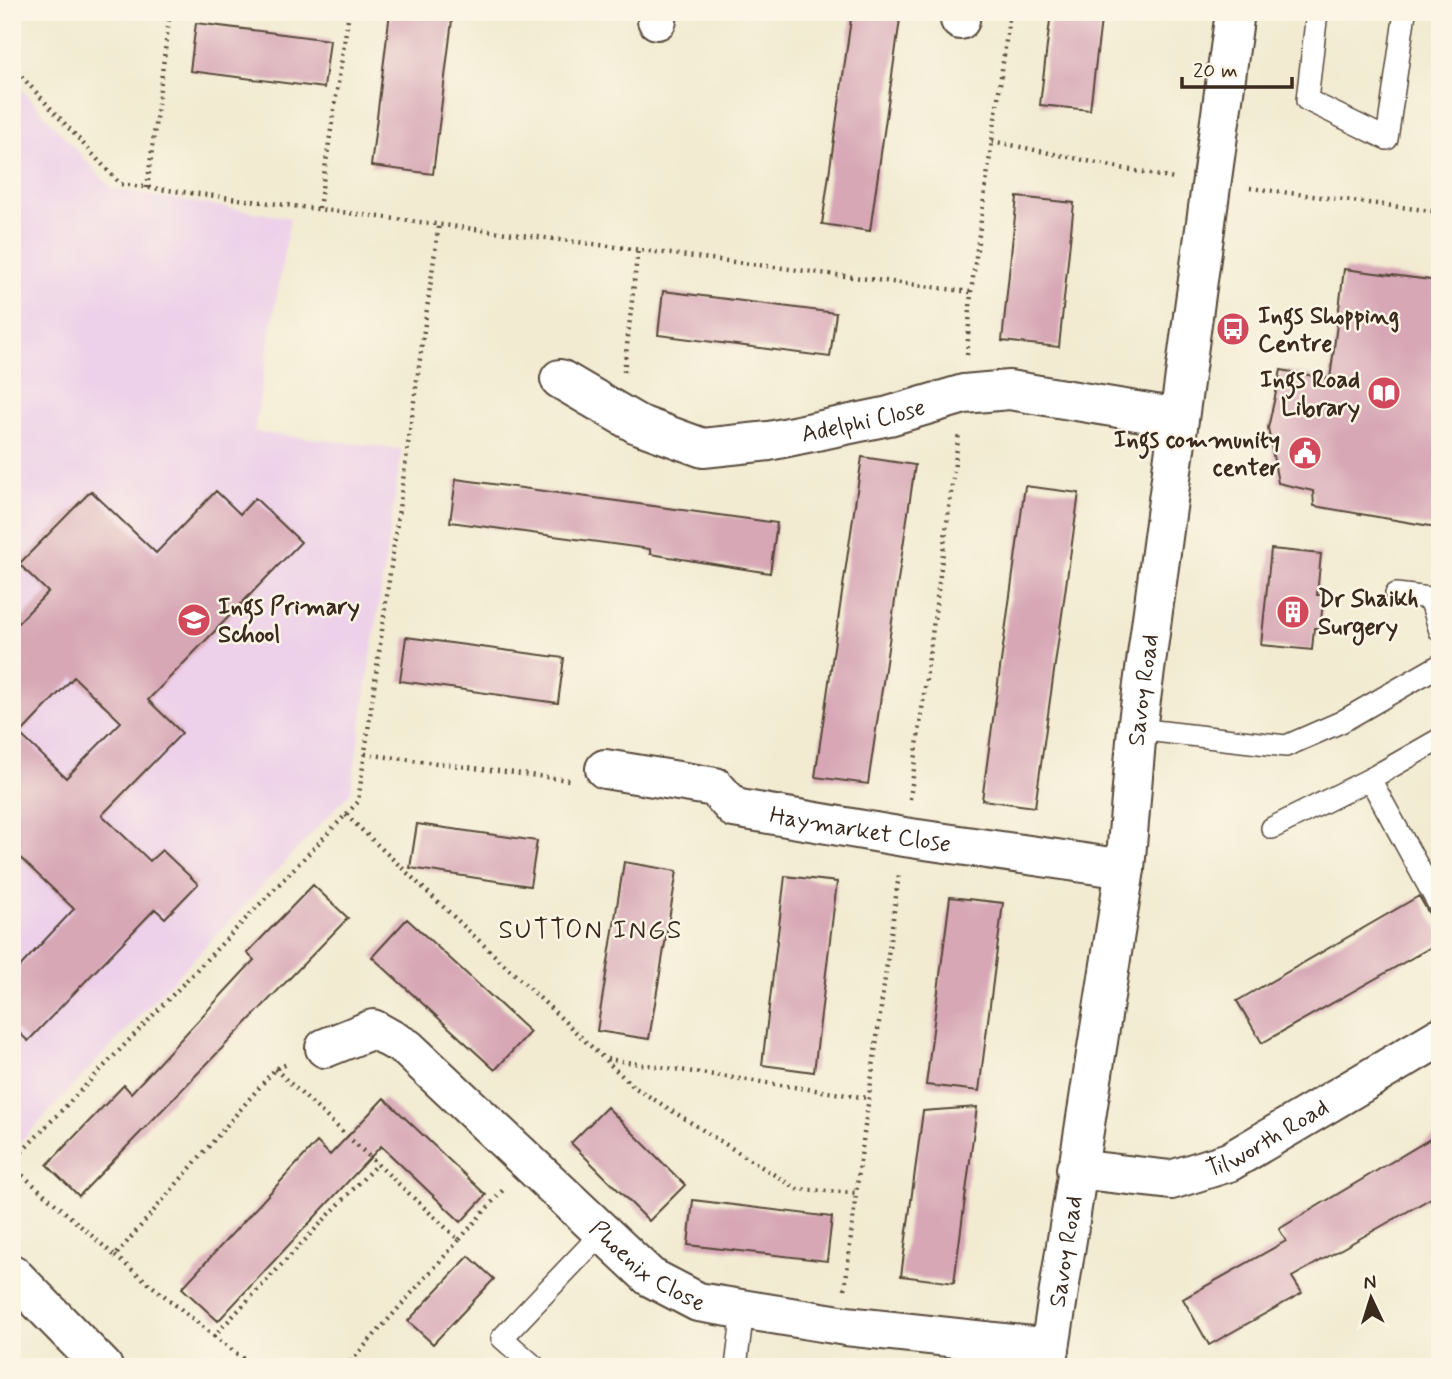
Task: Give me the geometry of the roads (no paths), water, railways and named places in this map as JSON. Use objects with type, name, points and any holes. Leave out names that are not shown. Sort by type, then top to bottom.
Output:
[{"type":"street","name":"Savoy Road","points":[[1049,1357],[1076,1169],[1125,869],[1137,729],[1235,12]]},
{"type":"street","name":"Adelphi Close","points":[[560,379],[637,424],[703,448],[769,442],[888,416],[964,394],[1009,390],[1179,418]]},
{"type":"street","name":"Haymarket Close","points":[[604,769],[715,787],[734,808],[904,837],[1125,869]]},
{"type":"street","name":"Phoenix Close","points":[[325,1048],[373,1029],[407,1048],[601,1234],[650,1277],[698,1302],[1049,1357]]},
{"type":"street","name":"Tilworth Road","points":[[1076,1169],[1171,1180],[1229,1162],[1440,1037]]},
{"type":"street","points":[[12,1274],[103,1367]]},
{"type":"lane","points":[[1317,12],[1307,100],[1387,139],[1405,12]]},
{"type":"lane","points":[[1395,594],[1430,598],[1440,631]]},
{"type":"lane","points":[[1137,729],[1286,746],[1341,722],[1440,665]]},
{"type":"lane","points":[[1272,828],[1370,779],[1440,739]]},
{"type":"lane","points":[[1370,779],[1440,908]]},
{"type":"lane","points":[[535,1367],[502,1338],[601,1234]]},
{"type":"lane","points":[[736,1367],[743,1310]]},
{"type":"place","name":"Ings Shopping Centre","points":[[1233,329]]},
{"type":"place","name":"Ings Road Library","points":[[1384,393]]},
{"type":"place","name":"Ings community center","points":[[1305,453]]},
{"type":"place","name":"Dr Shaikh Surgery","points":[[1293,612]]},
{"type":"place","name":"Ings Primary School","points":[[194,620]]},
{"type":"district","name":"SUTTON INGS","points":[[591,929]]}]
